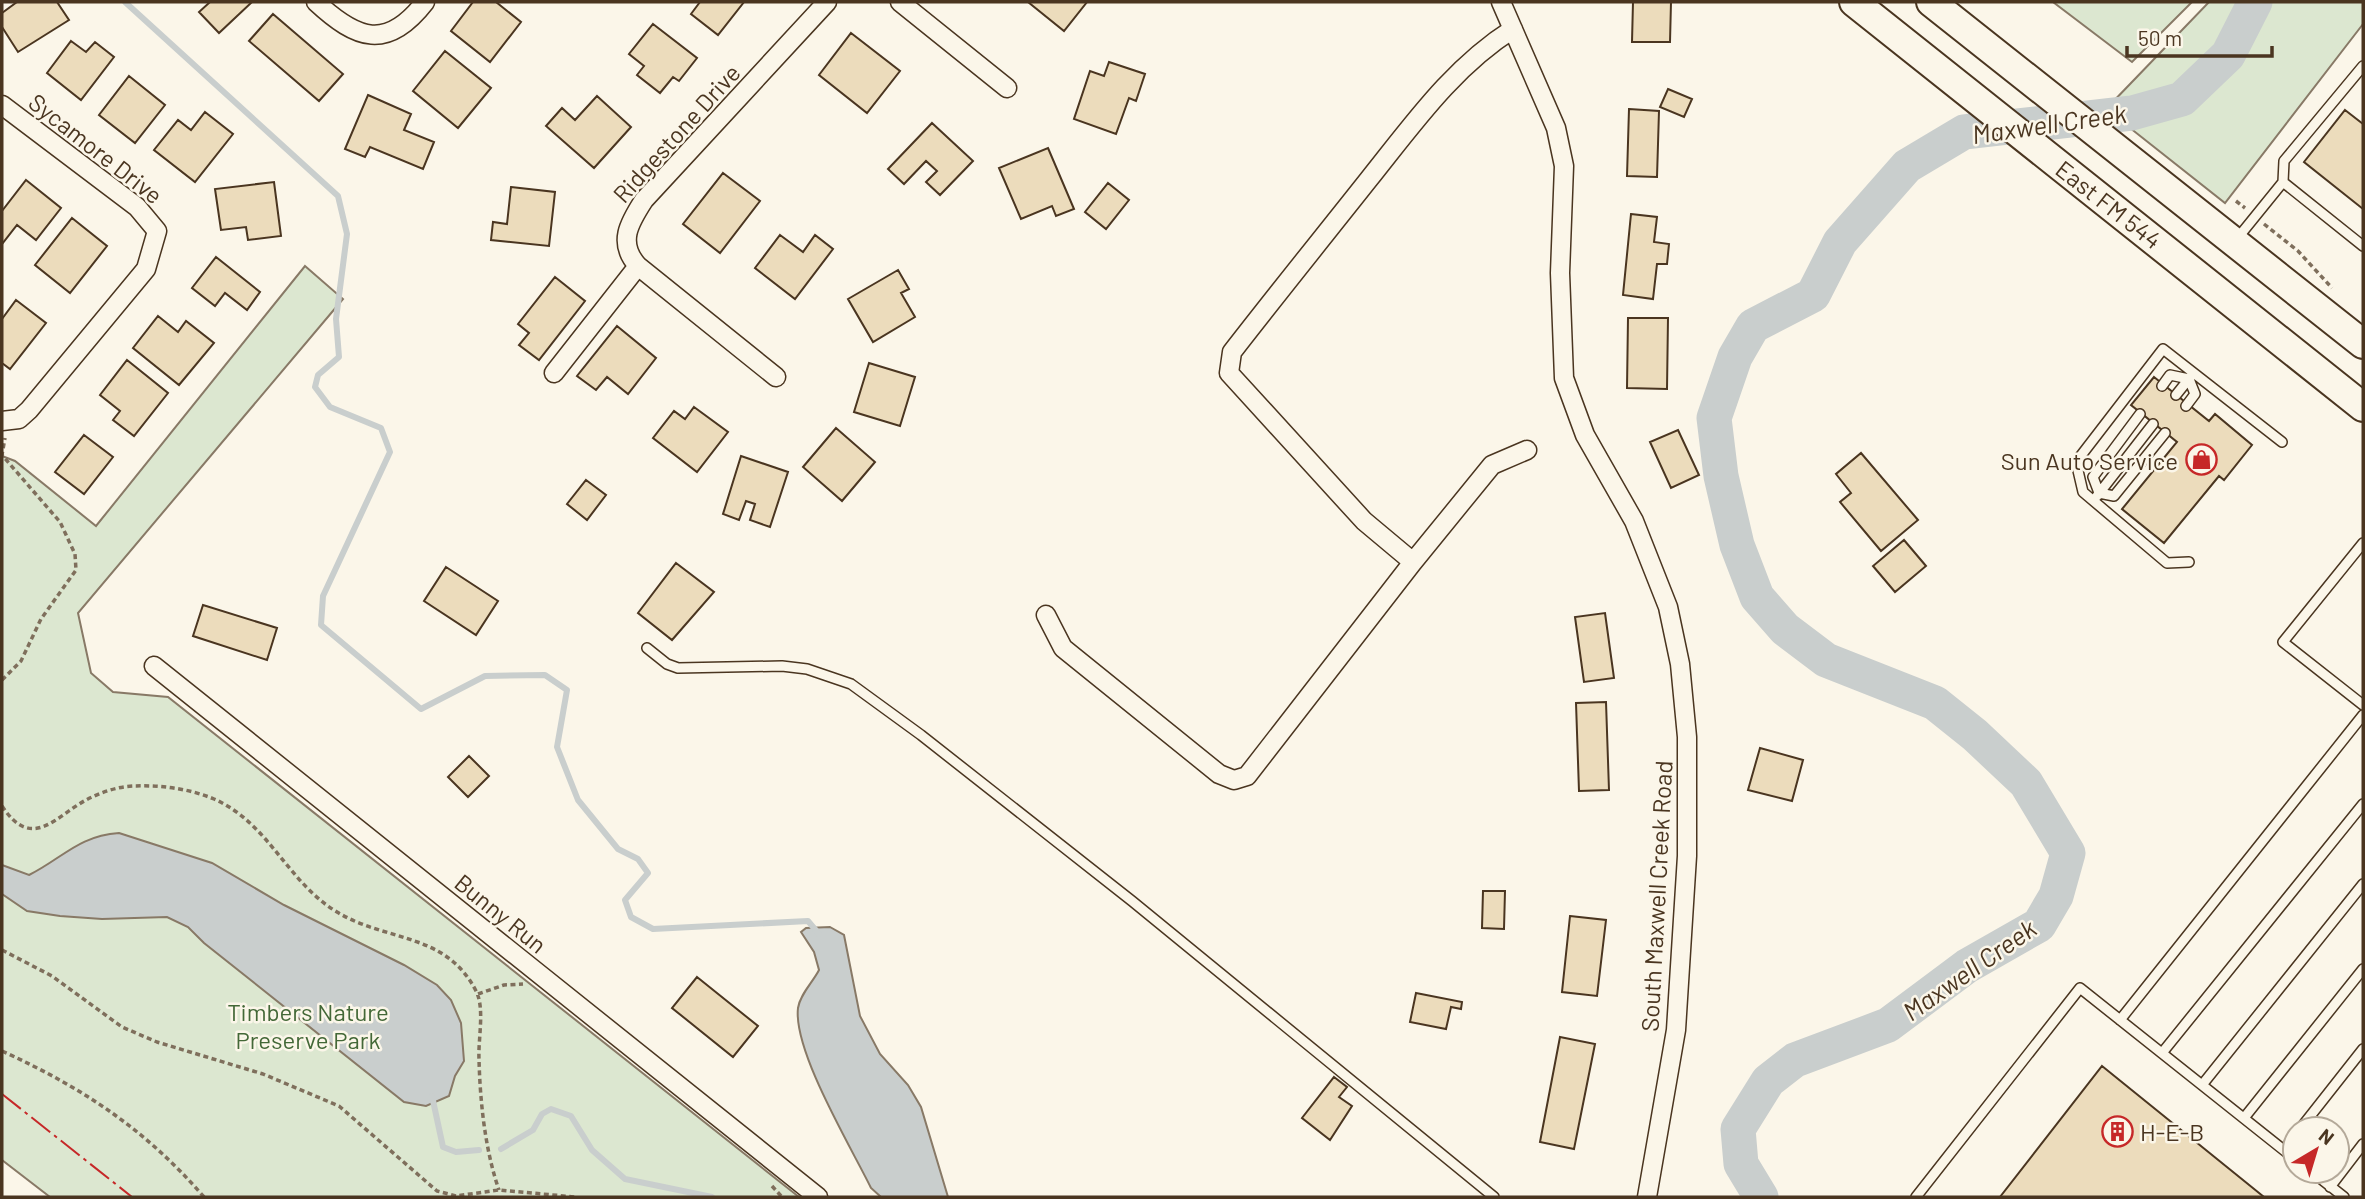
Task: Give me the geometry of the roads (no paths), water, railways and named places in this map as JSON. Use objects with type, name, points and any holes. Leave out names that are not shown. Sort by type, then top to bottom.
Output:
[{"type":"main road","name":"East FM 544","points":[[1854,2],[2363,407]]},
{"type":"main road","name":"East FM 544","points":[[1931,2],[2363,344]]},
{"type":"street","points":[[316,2],[348,29],[383,36],[400,28],[425,2]]},
{"type":"street","name":"Ridgestone Drive","points":[[638,266],[629,256],[626,237],[628,225],[644,200],[827,2]]},
{"type":"street","points":[[900,2],[1007,88]]},
{"type":"street","name":"South Maxwell Creek Road","points":[[1502,2],[1556,128],[1564,166],[1560,273],[1564,378],[1585,435],[1634,521],[1668,607],[1680,664],[1687,737],[1687,856],[1676,1030],[1647,1197]]},
{"type":"street","points":[[1413,562],[1364,521],[1229,373],[1232,352],[1464,65],[1481,49],[1513,29]]},
{"type":"street","name":"Sycamore Drive","points":[[2,105],[137,207],[157,231],[146,269],[29,410],[4,422]]},
{"type":"street","points":[[554,373],[638,266],[776,377]]},
{"type":"street","points":[[1046,615],[1063,648],[1219,774],[1234,780],[1247,776],[1492,465],[1527,450]]},
{"type":"street","name":"Bunny Run","points":[[154,666],[818,1197]]},
{"type":"lane","points":[[2224,234],[2255,216],[2283,182],[2284,161],[2359,79],[2363,66]]},
{"type":"lane","points":[[2283,182],[2363,246]]},
{"type":"lane","points":[[2189,562],[2167,563],[2096,497],[2083,492],[2076,462],[2155,359],[2163,349],[2191,376],[2282,442]]},
{"type":"lane","points":[[2162,386],[2170,375],[2191,376]]},
{"type":"lane","points":[[2176,395],[2191,376]]},
{"type":"lane","points":[[2186,406],[2195,394],[2191,376]]},
{"type":"lane","points":[[2096,497],[2093,477],[2140,414]]},
{"type":"lane","points":[[2096,497],[2153,424]]},
{"type":"lane","points":[[2096,497],[2114,496],[2165,433]]},
{"type":"lane","points":[[2363,543],[2283,642],[2363,705]]},
{"type":"lane","points":[[647,649],[667,664],[678,668],[782,666],[807,669],[851,684],[921,735],[1143,910],[1494,1197]]},
{"type":"lane","points":[[2120,1020],[2363,715]]},
{"type":"lane","points":[[2162,1053],[2363,804]]},
{"type":"lane","points":[[2202,1085],[2363,884]]},
{"type":"lane","points":[[2244,1118],[2363,969]]},
{"type":"lane","points":[[1916,1197],[2080,988],[2281,1148]]},
{"type":"lane","points":[[2311,1115],[2363,1049]]},
{"type":"lane","points":[[2344,1197],[2330,1186],[2363,1144]]},
{"type":"waterway","points":[[125,2],[338,196],[347,234],[336,319],[339,357],[318,375],[315,387],[330,407],[381,428],[390,452],[323,596],[321,625],[421,709],[485,676],[545,675],[567,690],[557,747],[578,800],[618,849],[638,859],[648,873],[625,900],[631,917],[653,929],[808,921],[819,934]]},
{"type":"waterway","name":"Maxwell Creek","points":[[1761,1197],[1741,1164],[1738,1129],[1768,1081],[1795,1060],[1888,1025],[1967,966],[2039,925],[2056,896],[2068,853],[2026,783],[1975,735],[1935,703],[1826,660],[1785,629],[1757,597],[1737,545],[1721,476],[1714,418],[1735,357],[1753,326],[1813,295],[1840,242],[1907,166],[1964,132],[2132,113],[2182,99],[2228,55],[2255,2]]},
{"type":"waterway","points":[[432,1096],[443,1147],[456,1152],[479,1150]]},
{"type":"waterway","points":[[501,1149],[533,1130],[542,1114],[551,1109],[571,1116],[592,1150],[625,1179],[712,1197]]},
{"type":"place","name":"Sun Auto Service","points":[[2201,460]]},
{"type":"place","name":"H-E-B","points":[[2117,1131]]},
{"type":"park label","name":"Timbers Nature Preserve Park","points":[[308,1025]]}]
